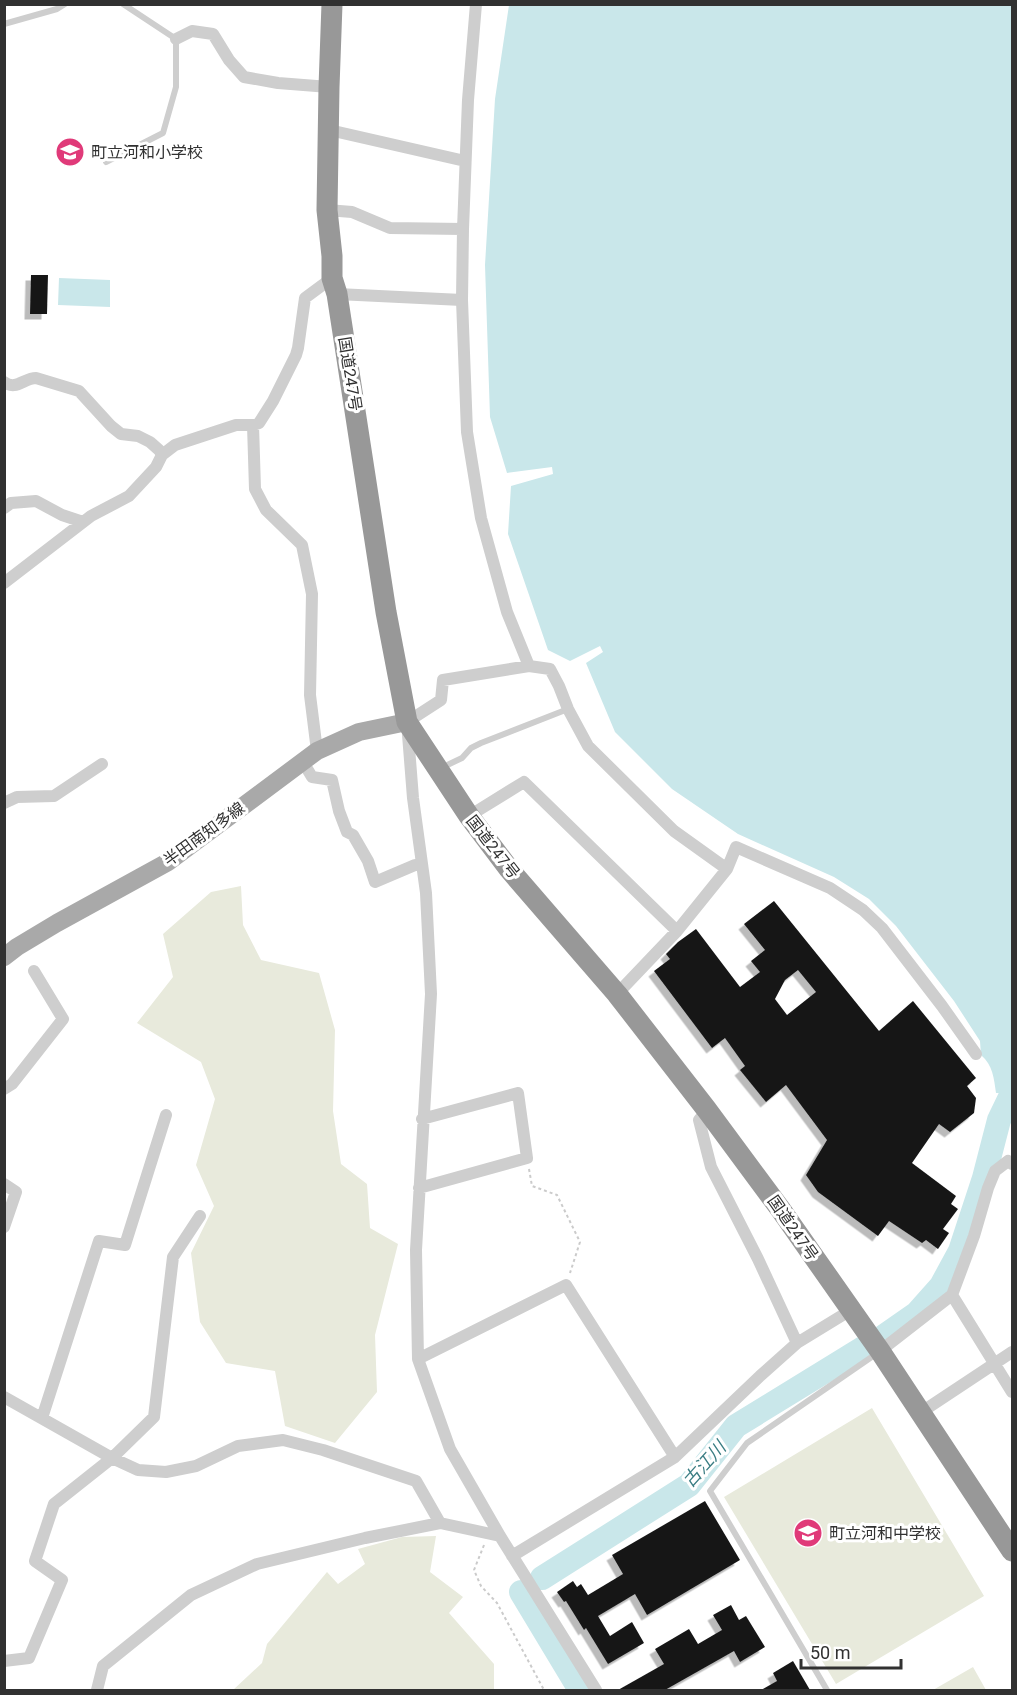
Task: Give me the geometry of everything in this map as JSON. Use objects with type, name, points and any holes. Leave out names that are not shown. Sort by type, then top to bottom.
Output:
[{"type":"highway","name":"国道247号","points":[[332,4],[327,210],[334,286],[386,612],[407,722],[469,816],[509,869],[617,994],[781,1210],[880,1351],[1012,1551]]},
{"type":"main road","name":"半田南知多線","points":[[4,957],[57,923],[168,862],[310,756],[359,732],[407,722]]},
{"type":"street","points":[[476,4],[468,100],[463,229],[462,300],[467,432],[481,518],[507,612],[528,666]]},
{"type":"street","points":[[176,39],[192,32],[213,34],[229,60],[244,77],[278,83],[329,87]]},
{"type":"street","points":[[328,132],[338,132],[465,160]]},
{"type":"street","points":[[327,210],[352,212],[390,228],[463,229]]},
{"type":"street","points":[[4,583],[91,516],[129,496],[156,467],[162,455],[175,445],[236,425],[259,423],[296,356],[305,298],[334,286],[462,300]]},
{"type":"street","points":[[4,382],[13,386],[36,378],[79,391],[121,434],[138,436],[150,442],[162,455]]},
{"type":"street","points":[[253,425],[255,489],[266,510],[302,545],[312,594],[310,695],[312,777],[332,780],[339,812],[347,832],[353,835],[368,861],[375,882],[422,864]]},
{"type":"street","points":[[4,508],[11,503],[36,501],[62,515],[83,522]]},
{"type":"street","points":[[596,1690],[512,1556],[494,1535],[450,1449],[418,1359],[416,1250],[431,994],[426,893],[413,798],[407,722],[441,700],[443,680],[528,666],[550,669],[588,746],[674,831],[727,869]]},
{"type":"street","points":[[4,803],[17,797],[54,796],[102,764]]},
{"type":"street","points":[[469,816],[524,782],[677,930]]},
{"type":"street","points":[[617,994],[677,930],[727,869],[735,847],[830,888],[863,910],[882,928],[976,1054]]},
{"type":"street","points":[[4,1089],[12,1084],[63,1019],[34,971]]},
{"type":"street","points":[[419,1188],[527,1158],[518,1093],[422,1119]]},
{"type":"street","points":[[707,1110],[699,1120],[711,1167],[758,1258],[797,1343]]},
{"type":"street","points":[[42,1418],[99,1241],[125,1245],[165,1115]]},
{"type":"street","points":[[880,1351],[952,1295],[995,1171],[1008,1161],[1012,1164]]},
{"type":"street","points":[[4,1184],[16,1192],[4,1227]]},
{"type":"street","points":[[4,1661],[29,1658],[62,1580],[35,1561],[54,1504],[112,1458],[154,1417],[173,1257],[200,1216]]},
{"type":"street","points":[[418,1359],[566,1284],[675,1457]]},
{"type":"street","points":[[952,1295],[1012,1392]]},
{"type":"street","points":[[512,1556],[675,1457],[797,1343],[851,1310]]},
{"type":"street","points":[[920,1413],[1012,1352]]},
{"type":"street","points":[[4,1397],[112,1458],[138,1470],[166,1472],[196,1466],[238,1446],[283,1440],[323,1450],[416,1481],[440,1523]]},
{"type":"street","points":[[97,1690],[103,1666],[191,1595],[257,1564],[364,1538],[440,1523],[494,1535]]},
{"type":"lane","points":[[4,24],[57,9],[65,4]]},
{"type":"lane","points":[[106,162],[163,134],[176,87],[176,39],[123,4]]},
{"type":"lane","points":[[438,770],[462,758],[471,748],[481,743],[568,709]]},
{"type":"lane","points":[[827,1690],[710,1491],[747,1443],[880,1351]]},
{"type":"path","points":[[527,1158],[532,1186],[557,1195],[580,1242],[566,1284]]},
{"type":"path","points":[[494,1535],[474,1570],[480,1586],[497,1603],[544,1690]]},
{"type":"shaded area","points":[[241,886],[243,925],[261,960],[319,973],[335,1030],[333,1111],[341,1164],[367,1184],[370,1228],[398,1244],[375,1335],[377,1392],[335,1443],[285,1426],[275,1371],[226,1363],[200,1322],[191,1253],[214,1206],[196,1165],[215,1099],[201,1062],[137,1023],[173,977],[163,934],[211,892]]},
{"type":"shaded area","points":[[872,1408],[984,1596],[836,1684],[724,1497]]},
{"type":"shaded area","points":[[436,1536],[430,1572],[463,1597],[449,1613],[494,1664],[494,1690],[233,1690],[262,1663],[267,1644],[327,1572],[338,1584],[365,1564],[358,1549],[402,1537]]},
{"type":"shaded area","points":[[973,1667],[986,1690],[933,1690]]},
{"type":"water","points":[[509,5],[1012,5],[1012,1096],[1011,1093],[996,1093],[994,1077],[981,1055],[980,1041],[954,1001],[896,926],[869,899],[834,877],[738,834],[672,789],[615,732],[586,663],[603,652],[600,646],[570,661],[548,650],[508,534],[511,486],[553,474],[552,467],[507,473],[490,417],[485,265],[495,99]]},
{"type":"water","points":[[59,278],[110,280],[110,307],[58,305]]},
{"type":"building","points":[[31,275],[48,275],[47,314],[30,314]]},
{"type":"building","points":[[774,901],[879,1031],[913,1001],[976,1078],[967,1086],[976,1098],[974,1113],[950,1132],[939,1124],[912,1163],[956,1196],[951,1204],[958,1209],[943,1229],[949,1233],[938,1249],[926,1240],[922,1243],[889,1221],[878,1236],[818,1192],[806,1175],[827,1140],[786,1085],[766,1102],[740,1070],[745,1066],[725,1038],[712,1048],[654,971],[670,959],[666,954],[678,942],[696,929],[740,987],[760,972],[751,961],[765,950],[744,924]],"holes":[[[798,970],[816,992],[787,1015],[775,999],[785,980]]]},
{"type":"building","points":[[705,1501],[740,1560],[647,1615],[635,1594],[598,1616],[610,1636],[632,1622],[644,1643],[608,1664],[586,1628],[584,1630],[566,1601],[564,1602],[557,1592],[573,1581],[577,1587],[581,1584],[588,1595],[623,1574],[612,1555]]},
{"type":"building","points":[[731,1605],[739,1620],[746,1616],[765,1647],[740,1662],[734,1651],[665,1690],[618,1690],[664,1664],[655,1649],[689,1629],[698,1644],[722,1630],[713,1615]]},
{"type":"building","points":[[793,1661],[810,1690],[761,1690],[777,1681],[773,1673]]},
{"type":"waterway","name":"古江川","points":[[884,1336],[917,1313],[941,1286],[960,1251],[984,1178],[999,1120],[1012,1093]]},
{"type":"waterway","name":"古江川","points":[[542,1578],[689,1485],[736,1426],[863,1348]]},
{"type":"waterway","name":"古江川","points":[[521,1592],[580,1690]]},
{"type":"place","name":"町立河和小学校","points":[[70,152]]},
{"type":"place","name":"町立河和中学校","points":[[808,1533]]}]
